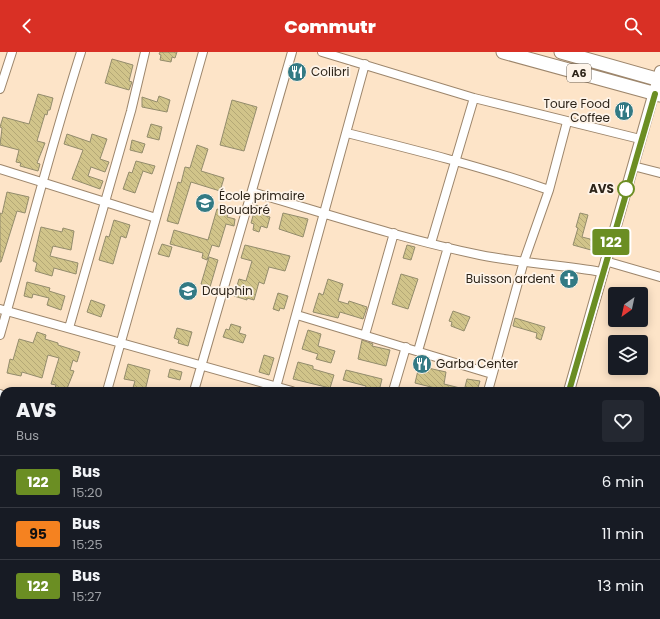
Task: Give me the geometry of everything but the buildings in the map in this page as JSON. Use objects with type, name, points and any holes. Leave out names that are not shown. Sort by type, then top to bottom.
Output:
[{"type":"highway","name":"A6","points":[[503,52],[657,94]]},
{"type":"highway","name":"A6","points":[[561,52],[659,77]]},
{"type":"street","points":[[0,89],[12,52]]},
{"type":"street","points":[[0,335],[4,310],[81,52]]},
{"type":"street","points":[[70,328],[104,202],[131,111],[145,52]]},
{"type":"street","points":[[108,387],[203,52]]},
{"type":"street","points":[[195,387],[292,52]]},
{"type":"street","points":[[322,52],[474,98],[640,140]]},
{"type":"street","points":[[277,387],[365,64]]},
{"type":"street","points":[[570,387],[640,140],[657,94],[659,77]]},
{"type":"street","points":[[431,243],[474,98]]},
{"type":"street","points":[[489,387],[524,261],[549,190],[567,122]]},
{"type":"street","points":[[347,133],[455,160],[506,175],[549,190]]},
{"type":"street","points":[[633,166],[660,173]]},
{"type":"street","points":[[0,169],[156,218]]},
{"type":"street","points":[[252,192],[394,233],[481,255],[602,272]]},
{"type":"street","points":[[365,335],[394,233]]},
{"type":"street","points":[[418,351],[448,247]]},
{"type":"street","points":[[605,261],[660,277]]},
{"type":"street","points":[[4,310],[201,364],[270,387]]},
{"type":"street","points":[[297,315],[492,374]]},
{"type":"street","points":[[394,387],[406,347]]},
{"type":"bus line","name":"122","points":[[570,387],[608,249],[655,94]]},
{"type":"place","name":"Colibri","points":[[297,72]]},
{"type":"place","name":"Toure Food Coffee","points":[[624,111]]},
{"type":"place","name":"AVS","points":[[626,189]]},
{"type":"place","name":"École primaire Bouabré","points":[[205,203]]},
{"type":"place","name":"Buisson ardent","points":[[569,279]]},
{"type":"place","name":"Dauphin","points":[[188,291]]},
{"type":"place","name":"Garba Center","points":[[422,364]]}]
